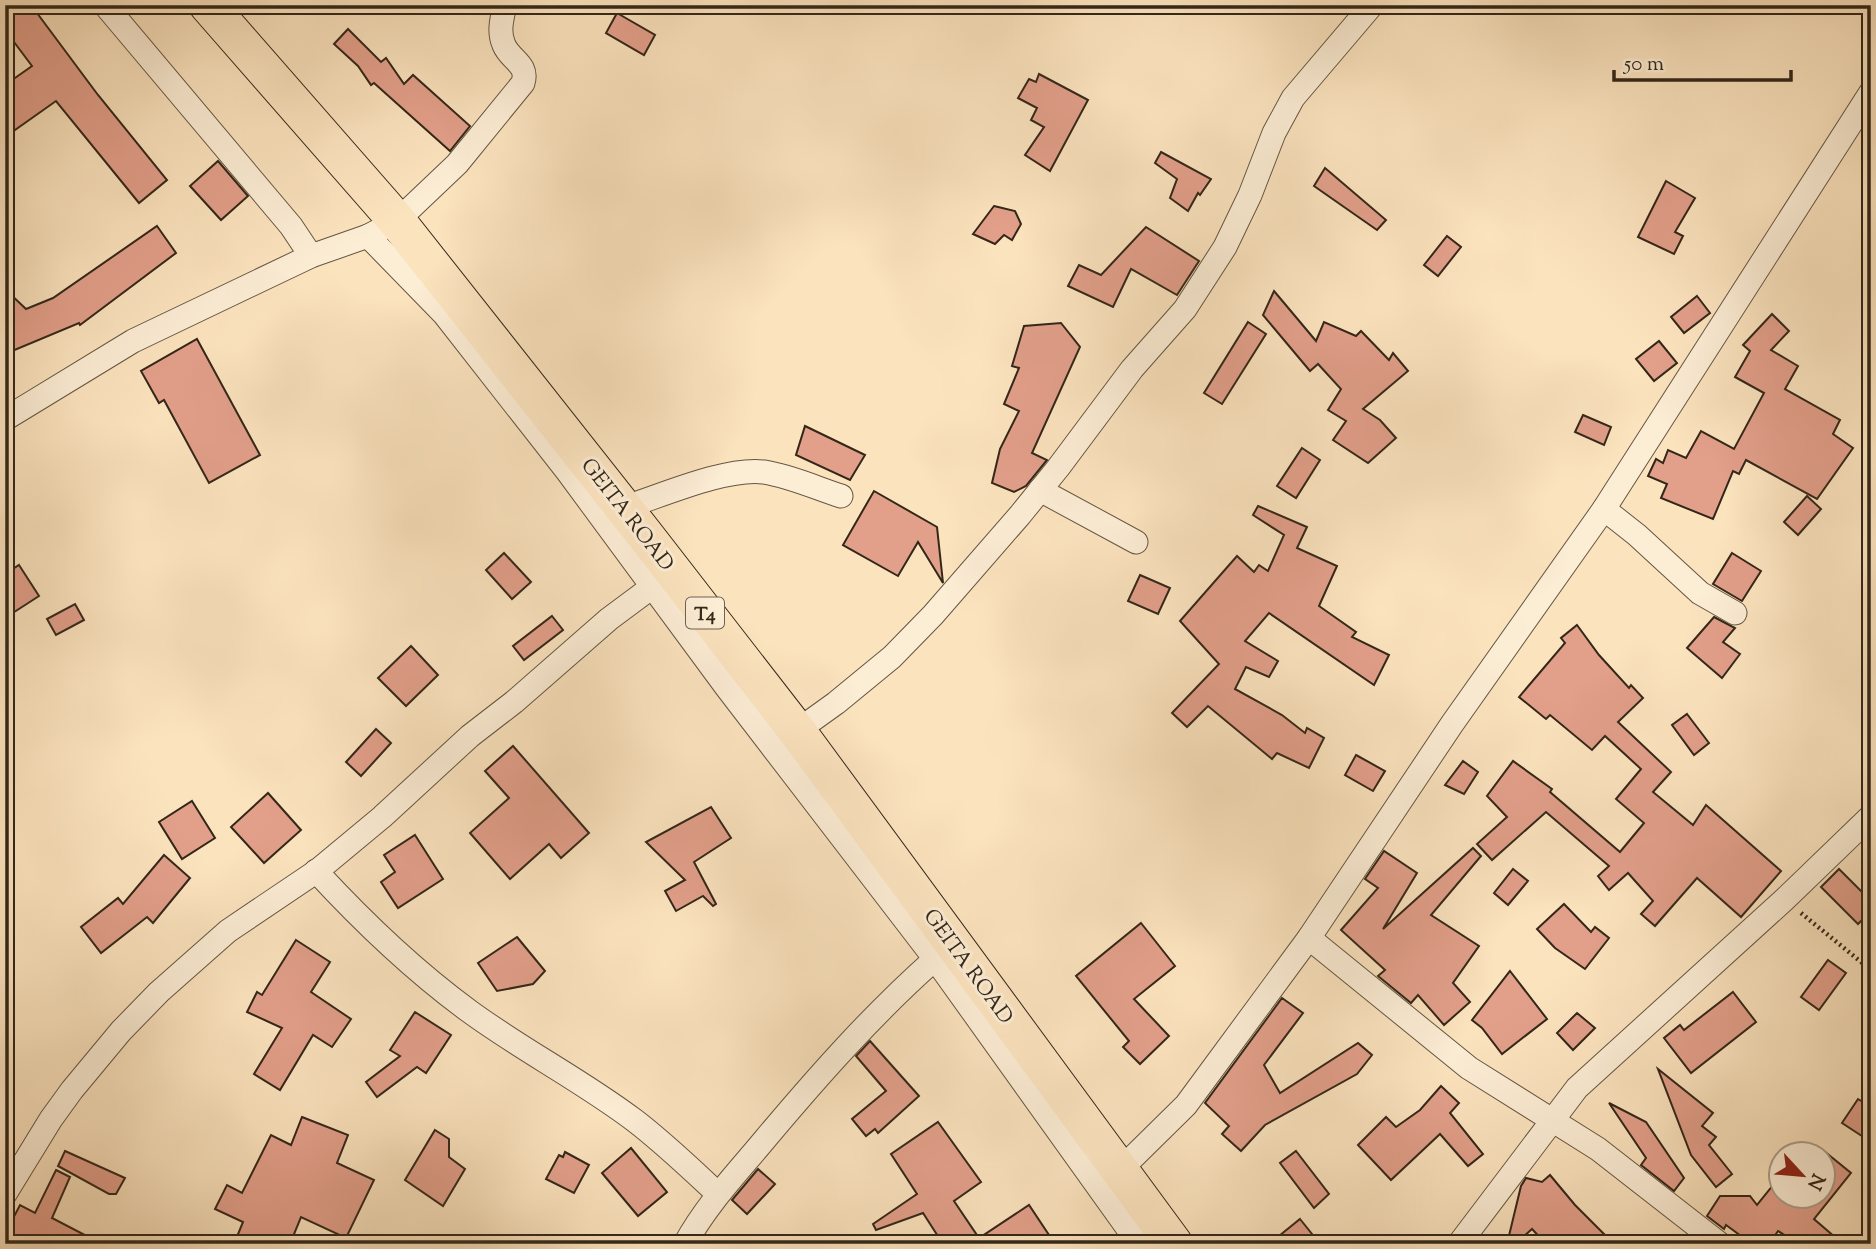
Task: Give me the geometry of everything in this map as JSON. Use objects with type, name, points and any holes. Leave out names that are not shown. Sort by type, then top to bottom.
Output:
[{"type":"highway","name":"GEITA ROAD","points":[[208,5],[382,228],[623,508],[797,731],[1174,1244]]},
{"type":"street","points":[[105,5],[291,226],[311,256]]},
{"type":"street","points":[[5,419],[133,341],[311,256],[382,228],[457,163],[523,83],[526,76],[524,69],[504,46],[500,27],[505,5]]},
{"type":"street","points":[[797,731],[836,703],[906,643],[933,615],[1040,490],[1132,369],[1185,309],[1225,247],[1250,195],[1282,115],[1293,98],[1372,5]]},
{"type":"street","points":[[1119,1171],[1186,1105],[1309,938],[1452,724],[1604,509],[1871,92]]},
{"type":"street","points":[[382,228],[444,314],[567,471],[935,959],[1139,1244]]},
{"type":"street","points":[[623,508],[744,472],[764,472],[841,496]]},
{"type":"street","points":[[1040,490],[1136,542]]},
{"type":"street","points":[[1604,509],[1637,535],[1700,593],[1735,613]]},
{"type":"street","points":[[5,1194],[51,1119],[121,1031],[159,992],[228,931],[316,871],[382,817],[470,736],[514,702],[609,619],[652,587]]},
{"type":"street","points":[[1459,1244],[1577,1088],[1871,816]]},
{"type":"street","points":[[316,871],[405,961],[533,1055],[590,1089],[634,1120],[718,1194]]},
{"type":"street","points":[[1309,938],[1469,1068],[1619,1164],[1720,1244]]},
{"type":"street","points":[[685,1244],[718,1194],[852,1039],[878,1011],[935,959]]},
{"type":"path","points":[[1784,899],[1871,970]]},
{"type":"building","points":[[5,5],[31,5],[98,95],[167,180],[139,203],[56,101],[5,137],[5,85],[32,66],[5,30]]},
{"type":"building","points":[[617,13],[655,35],[644,55],[606,33]]},
{"type":"building","points":[[348,29],[381,62],[386,58],[404,84],[413,75],[470,126],[450,151],[374,83],[371,85],[358,66],[334,44]]},
{"type":"building","points":[[1039,74],[1088,100],[1050,171],[1025,155],[1044,127],[1031,120],[1037,108],[1018,98],[1029,79],[1036,82]]},
{"type":"building","points":[[1161,152],[1211,179],[1200,195],[1198,193],[1188,211],[1170,198],[1177,179],[1155,163]]},
{"type":"building","points":[[218,161],[248,196],[221,220],[190,186]]},
{"type":"building","points":[[1325,168],[1386,220],[1377,230],[1314,186]]},
{"type":"building","points":[[1666,181],[1695,198],[1675,232],[1683,236],[1674,254],[1638,237]]},
{"type":"building","points":[[994,206],[1015,211],[1021,224],[1012,240],[1004,235],[995,244],[973,234]]},
{"type":"building","points":[[157,226],[176,253],[80,325],[79,323],[5,354],[5,289],[26,309],[53,298]]},
{"type":"building","points":[[1146,227],[1199,261],[1177,295],[1131,269],[1113,307],[1068,286],[1079,265],[1101,275]]},
{"type":"building","points":[[1447,236],[1461,247],[1438,276],[1424,265]]},
{"type":"building","points":[[1274,291],[1316,341],[1324,322],[1356,336],[1361,331],[1389,360],[1393,353],[1408,371],[1363,409],[1380,420],[1396,438],[1368,463],[1333,440],[1346,421],[1328,410],[1341,389],[1318,364],[1310,371],[1263,315]]},
{"type":"building","points":[[1697,296],[1710,313],[1684,333],[1671,317]]},
{"type":"building","points":[[1772,314],[1789,331],[1771,350],[1798,366],[1785,389],[1840,420],[1833,434],[1853,448],[1817,499],[1746,460],[1739,474],[1733,471],[1713,519],[1661,498],[1667,484],[1648,476],[1656,459],[1663,463],[1668,450],[1686,458],[1701,431],[1734,449],[1764,393],[1735,377],[1750,351],[1743,345]]},
{"type":"building","points":[[1248,322],[1266,334],[1222,404],[1204,393]]},
{"type":"building","points":[[1061,323],[1080,347],[1032,453],[1047,460],[1026,486],[1014,492],[992,483],[1000,449],[1019,411],[1004,404],[1019,368],[1012,366],[1024,326]]},
{"type":"building","points":[[197,339],[260,455],[209,483],[164,400],[159,403],[141,371]]},
{"type":"building","points":[[1659,341],[1677,363],[1654,381],[1636,359]]},
{"type":"building","points":[[1583,415],[1611,427],[1604,445],[1575,432]]},
{"type":"building","points":[[805,426],[865,455],[850,480],[796,455]]},
{"type":"building","points":[[1302,448],[1320,460],[1296,498],[1277,486]]},
{"type":"building","points":[[874,491],[937,527],[943,583],[918,542],[898,576],[843,545]]},
{"type":"building","points":[[1807,496],[1821,509],[1798,535],[1784,522]]},
{"type":"building","points":[[1258,506],[1307,527],[1297,548],[1337,566],[1319,606],[1356,632],[1352,637],[1389,655],[1374,685],[1269,613],[1245,641],[1278,661],[1269,677],[1246,667],[1235,689],[1282,715],[1305,733],[1307,728],[1324,738],[1309,768],[1277,753],[1272,759],[1208,706],[1187,727],[1172,713],[1219,664],[1180,621],[1237,556],[1254,572],[1259,565],[1268,571],[1284,535],[1253,515]]},
{"type":"building","points":[[504,553],[531,582],[512,599],[486,570]]},
{"type":"building","points":[[1732,553],[1761,571],[1742,601],[1713,584]]},
{"type":"building","points":[[19,565],[39,596],[5,618],[5,574]]},
{"type":"building","points":[[1140,575],[1170,588],[1158,614],[1128,601]]},
{"type":"building","points":[[75,604],[84,620],[56,635],[47,619]]},
{"type":"building","points":[[552,616],[563,630],[524,660],[513,646]]},
{"type":"building","points":[[1714,617],[1735,628],[1723,642],[1740,654],[1722,678],[1687,648]]},
{"type":"building","points":[[1577,625],[1599,655],[1629,688],[1631,685],[1643,698],[1618,722],[1671,772],[1653,792],[1693,825],[1706,805],[1781,871],[1741,917],[1697,878],[1655,926],[1641,914],[1653,901],[1628,873],[1609,890],[1598,876],[1609,866],[1546,812],[1492,860],[1477,844],[1507,817],[1487,796],[1513,761],[1552,789],[1550,792],[1620,852],[1644,823],[1616,799],[1641,769],[1605,736],[1592,750],[1550,715],[1546,719],[1519,697],[1565,643],[1561,638]]},
{"type":"building","points":[[411,646],[438,675],[406,706],[378,678]]},
{"type":"building","points":[[1687,714],[1709,743],[1694,755],[1672,725]]},
{"type":"building","points":[[376,729],[391,743],[361,776],[346,762]]},
{"type":"building","points":[[513,746],[589,833],[561,858],[549,844],[510,879],[470,833],[509,798],[485,771]]},
{"type":"building","points":[[1356,755],[1385,771],[1373,791],[1345,775]]},
{"type":"building","points":[[1463,761],[1478,772],[1464,794],[1445,785]]},
{"type":"building","points":[[268,793],[301,830],[264,863],[231,827]]},
{"type":"building","points":[[192,801],[215,838],[182,859],[159,822]]},
{"type":"building","points":[[711,807],[731,838],[694,862],[716,904],[713,906],[703,896],[676,911],[665,891],[685,880],[646,842]]},
{"type":"building","points":[[415,835],[443,879],[398,908],[381,882],[395,872],[384,855]]},
{"type":"building","points":[[1473,848],[1481,856],[1431,915],[1479,946],[1453,983],[1470,1002],[1444,1025],[1418,995],[1411,1003],[1378,976],[1385,970],[1341,930],[1378,888],[1365,879],[1384,851],[1417,873],[1383,929]]},
{"type":"building","points":[[164,855],[190,878],[153,923],[147,917],[101,953],[81,927],[118,898],[123,904]]},
{"type":"building","points":[[1513,869],[1528,881],[1508,905],[1494,893]]},
{"type":"building","points":[[1839,869],[1871,901],[1871,911],[1858,924],[1821,887]]},
{"type":"building","points":[[1564,904],[1591,932],[1595,927],[1609,938],[1585,969],[1555,948],[1537,929]]},
{"type":"building","points":[[1141,923],[1175,966],[1134,999],[1169,1036],[1140,1064],[1123,1047],[1129,1041],[1076,976]]},
{"type":"building","points":[[517,937],[545,971],[533,984],[497,991],[478,963]]},
{"type":"building","points":[[296,940],[330,962],[311,992],[351,1019],[332,1047],[313,1035],[280,1090],[254,1074],[282,1028],[247,1012],[257,992],[262,995]]},
{"type":"building","points":[[1828,960],[1846,973],[1819,1010],[1801,997]]},
{"type":"building","points":[[1510,971],[1547,1019],[1502,1054],[1482,1028],[1472,1020]]},
{"type":"building","points":[[1733,992],[1756,1022],[1691,1073],[1664,1038],[1680,1025],[1684,1030]]},
{"type":"building","points":[[1282,998],[1303,1013],[1264,1065],[1280,1093],[1358,1043],[1372,1055],[1357,1074],[1265,1125],[1241,1151],[1222,1134],[1229,1126],[1205,1103]]},
{"type":"building","points":[[415,1012],[451,1035],[426,1073],[417,1067],[377,1097],[366,1082],[400,1056],[390,1050]]},
{"type":"building","points":[[1577,1013],[1595,1028],[1573,1050],[1557,1033]]},
{"type":"building","points":[[870,1041],[919,1096],[878,1133],[875,1129],[866,1136],[852,1119],[886,1091],[856,1056]]},
{"type":"building","points":[[1658,1069],[1713,1113],[1702,1126],[1716,1137],[1709,1145],[1732,1174],[1716,1187],[1691,1155]]},
{"type":"building","points":[[1441,1086],[1459,1103],[1450,1113],[1483,1154],[1468,1166],[1440,1134],[1391,1180],[1358,1145],[1386,1117],[1396,1127],[1420,1110]]},
{"type":"building","points":[[1858,1099],[1871,1107],[1871,1142],[1842,1123]]},
{"type":"building","points":[[1609,1103],[1646,1122],[1684,1178],[1674,1191],[1641,1165],[1646,1158]]},
{"type":"building","points":[[302,1117],[348,1135],[337,1163],[374,1180],[346,1238],[301,1217],[290,1244],[234,1244],[243,1222],[215,1209],[227,1185],[242,1193],[271,1135],[291,1145]]},
{"type":"building","points":[[938,1122],[981,1182],[954,1201],[979,1238],[1029,1205],[1055,1244],[943,1244],[923,1213],[876,1230],[873,1224],[917,1194],[891,1154]]},
{"type":"building","points":[[435,1130],[449,1139],[449,1157],[465,1169],[443,1206],[405,1180]]},
{"type":"building","points":[[631,1148],[667,1192],[638,1216],[602,1173]]},
{"type":"building","points":[[65,1151],[125,1178],[116,1194],[109,1194],[58,1166]]},
{"type":"building","points":[[1296,1151],[1329,1194],[1314,1208],[1280,1163]]},
{"type":"building","points":[[565,1152],[589,1165],[574,1193],[546,1179],[559,1155],[563,1157]]},
{"type":"building","points":[[1838,1162],[1851,1173],[1838,1189]]},
{"type":"building","points":[[758,1169],[775,1184],[747,1214],[732,1200]]},
{"type":"building","points":[[56,1170],[70,1177],[52,1218],[102,1244],[5,1244],[5,1234],[20,1205],[35,1213]]},
{"type":"building","points":[[1550,1175],[1614,1244],[1546,1244],[1532,1229],[1515,1244],[1507,1244],[1521,1186],[1526,1178],[1542,1182]]},
{"type":"building","points":[[1768,1191],[1768,1210],[1821,1210],[1814,1219],[1843,1244],[1799,1244],[1778,1231],[1769,1244],[1752,1244],[1726,1225],[1724,1229],[1707,1216],[1720,1196],[1750,1196],[1757,1205]]},
{"type":"building","points":[[1300,1219],[1320,1244],[1269,1244]]}]
